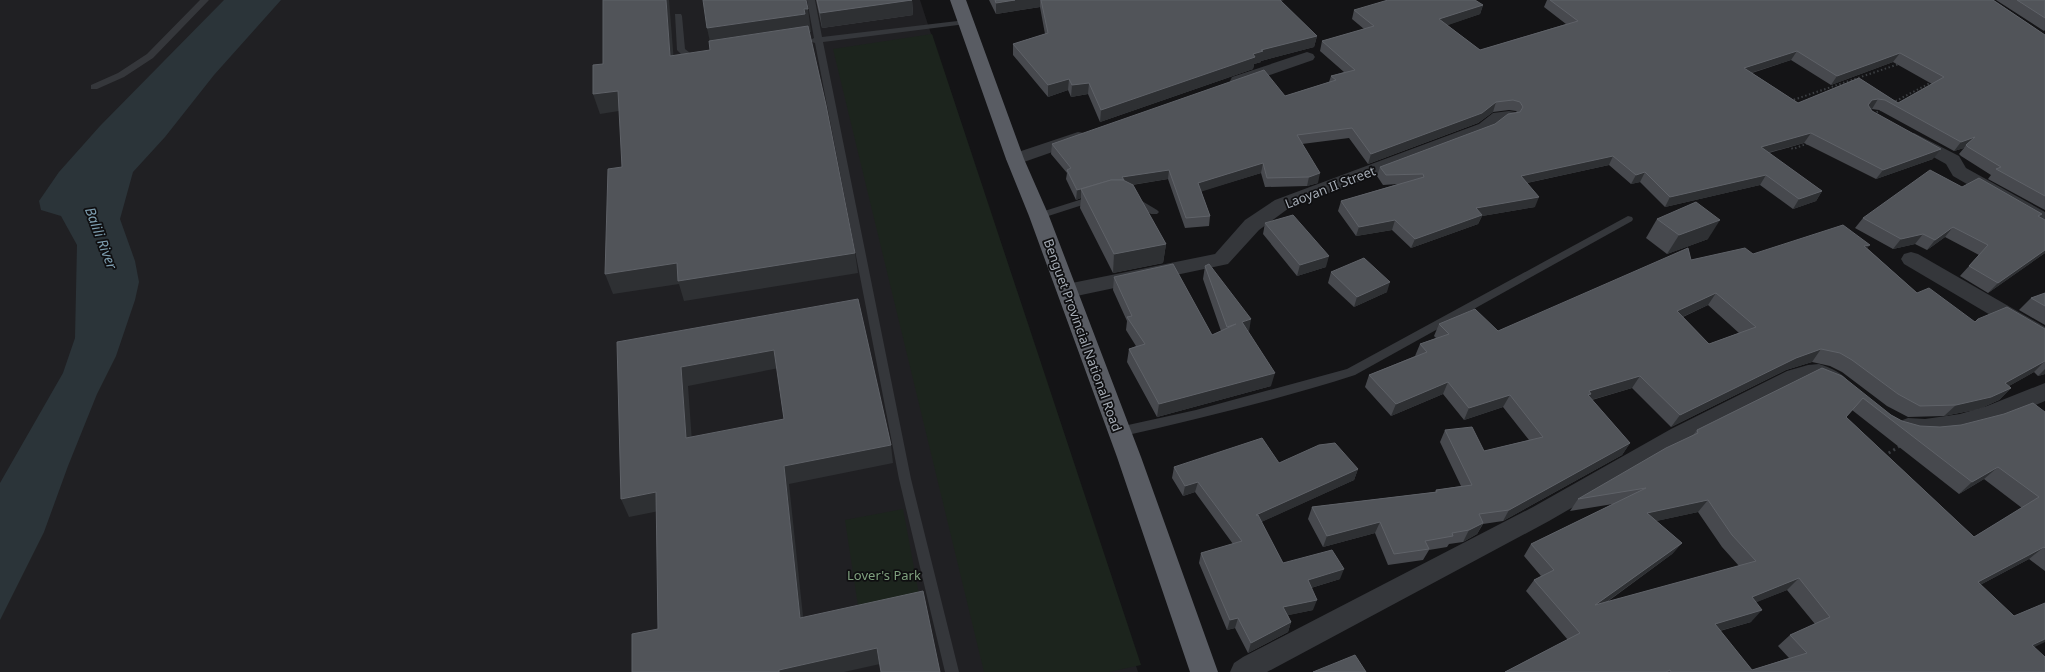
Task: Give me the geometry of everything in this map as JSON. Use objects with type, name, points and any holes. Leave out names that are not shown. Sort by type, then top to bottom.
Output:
[{"type":"highway","name":"Benguet Provincial National Road","points":[[958,0],[1015,159],[1039,216],[1119,432],[1204,672]]},
{"type":"street","points":[[1225,85],[1307,57]]},
{"type":"street","points":[[1878,111],[1953,160],[1959,172],[2045,220]]},
{"type":"street","name":"Laoyan II Street","points":[[1067,291],[1205,264],[1221,259],[1252,225],[1282,204],[1485,128],[1498,117],[1509,116]]},
{"type":"street","points":[[1015,159],[1090,132]]},
{"type":"street","points":[[1911,259],[2045,338]]},
{"type":"street","points":[[1243,672],[1371,602],[1542,514],[1679,435],[1795,376],[1812,371],[1828,376],[1859,399]]},
{"type":"street","points":[[1889,420],[1899,426],[1919,429],[1931,428],[1989,416],[2045,392]]},
{"type":"lane","points":[[94,87],[121,75],[150,56],[205,0]]},
{"type":"lane","points":[[811,0],[905,479],[952,672]]},
{"type":"lane","points":[[678,16],[681,50],[687,55],[705,57]]},
{"type":"lane","points":[[804,42],[966,22]]},
{"type":"lane","points":[[1124,194],[1154,212]]},
{"type":"lane","points":[[1039,216],[1102,196]]},
{"type":"lane","points":[[1119,432],[1217,410],[1350,372],[1469,308],[1628,218]]},
{"type":"path","points":[[1783,103],[1902,63]]},
{"type":"path","points":[[1891,104],[1938,79]]},
{"type":"path","points":[[1782,142],[1793,149],[1811,142]]},
{"type":"path","points":[[1879,459],[1931,428]]},
{"type":"shaded area","points":[[0,0],[920,0],[1138,672],[0,672]]},
{"type":"green space","points":[[932,34],[1141,665],[1109,672],[984,672],[833,49]]},
{"type":"green space","name":"Lover's Park","points":[[903,509],[920,600],[859,612],[845,520]]},
{"type":"water","name":"Balili River","points":[[224,0],[281,0],[214,75],[165,137],[133,172],[120,219],[135,261],[139,282],[135,300],[116,356],[97,394],[68,466],[44,532],[0,620],[0,483],[63,373],[75,338],[77,245],[61,216],[41,210],[39,201],[59,172],[100,126]]},
{"type":"building","points":[[603,0],[666,0],[670,56],[710,50],[709,41],[808,26],[826,105],[855,253],[678,281],[677,263],[605,274],[608,169],[622,167],[618,91],[593,94],[593,65],[603,64]]},
{"type":"building","points":[[703,0],[806,0],[808,9],[804,9],[805,14],[707,28]]},
{"type":"building","points":[[817,0],[912,0],[820,13]]},
{"type":"building","points":[[995,0],[1015,0],[996,3]]},
{"type":"building","points":[[1041,0],[1280,0],[1317,36],[1261,50],[1263,51],[1253,54],[1255,57],[1101,110],[1089,83],[1072,85],[1069,79],[1048,85],[1013,44],[1048,33]]},
{"type":"building","points":[[1388,0],[1475,0],[1483,5],[1439,19],[1480,50],[1578,21],[1550,0],[1993,0],[2045,35],[2045,196],[1996,169],[2001,167],[1968,147],[1966,145],[1975,137],[1961,142],[1885,100],[1878,99],[1872,100],[1868,105],[1872,111],[1941,149],[1883,170],[1811,133],[1761,147],[1822,191],[1799,199],[1766,175],[1670,197],[1645,172],[1636,175],[1613,156],[1521,176],[1539,197],[1476,208],[1482,215],[1415,239],[1395,220],[1359,227],[1341,201],[1424,177],[1423,174],[1386,175],[1380,167],[1495,124],[1508,114],[1520,112],[1523,107],[1520,102],[1513,100],[1496,102],[1482,113],[1371,154],[1352,128],[1297,135],[1320,173],[1309,177],[1267,178],[1263,163],[1198,183],[1210,216],[1186,218],[1169,170],[1122,177],[1124,180],[1111,180],[1077,190],[1067,170],[1071,168],[1052,144],[1264,70],[1285,96],[1336,80],[1331,76],[1355,70],[1322,41],[1374,26],[1354,10]],"holes":[[[1797,51],[1837,76],[1900,53],[1944,77],[1898,103],[1859,78],[1798,103],[1744,68]]]},
{"type":"building","points":[[2017,0],[2045,0],[2045,18]]},
{"type":"building","points":[[1930,170],[1962,187],[1979,178],[2042,214],[2038,216],[2045,220],[2045,250],[1998,283],[1969,266],[1988,245],[1953,227],[1935,240],[1923,234],[1901,239],[1863,218]]},
{"type":"building","points":[[1111,180],[1123,180],[1133,185],[1166,244],[1114,254],[1081,189]]},
{"type":"building","points":[[1696,202],[1720,220],[1679,235],[1657,219]]},
{"type":"building","points":[[1293,215],[1329,256],[1300,265],[1265,223]]},
{"type":"building","points":[[1843,225],[1870,245],[1864,246],[1917,293],[1929,288],[1975,322],[1978,319],[2007,307],[2045,329],[2045,361],[2005,383],[2011,388],[1991,397],[1956,405],[1920,406],[1898,394],[1852,360],[1840,353],[1821,349],[1796,358],[1680,415],[1640,376],[1589,391],[1591,394],[1588,395],[1630,443],[1509,510],[1479,514],[1483,523],[1469,530],[1452,533],[1453,536],[1425,541],[1429,549],[1394,554],[1380,522],[1327,536],[1312,507],[1437,492],[1436,490],[1472,485],[1445,430],[1472,427],[1484,451],[1543,437],[1510,395],[1469,408],[1448,382],[1396,404],[1369,375],[1427,352],[1420,344],[1449,334],[1439,324],[1475,309],[1498,331],[1688,248],[1691,260],[1745,248],[1753,254]],"holes":[[[1716,293],[1756,327],[1709,344],[1677,311]]]},
{"type":"building","points":[[1364,258],[1390,282],[1357,297],[1331,272]]},
{"type":"building","points":[[1173,264],[1212,335],[1236,324],[1227,327],[1205,266],[1209,264],[1251,319],[1242,322],[1275,373],[1159,404],[1129,349],[1145,344],[1127,317],[1132,316],[1114,277]]},
{"type":"building","points":[[2045,293],[2045,306],[2031,298]]},
{"type":"building","points":[[858,299],[891,445],[784,466],[800,618],[923,591],[940,672],[881,672],[877,648],[779,670],[779,672],[632,672],[632,634],[658,629],[656,492],[621,499],[617,342]],"holes":[[[774,350],[784,419],[686,438],[681,367]]]},
{"type":"building","points":[[1822,368],[1842,376],[1891,415],[1902,421],[1920,426],[1940,427],[1961,425],[2004,414],[2033,403],[2045,412],[2045,548],[2044,547],[1978,582],[2014,616],[2045,603],[2045,639],[2032,645],[2045,657],[2045,672],[1671,672],[1670,670],[1666,672],[1505,672],[1580,633],[1534,580],[1554,570],[1531,544],[1646,488],[1578,499],[1666,448],[1698,433],[1697,430]],"holes":[[[1863,398],[1972,482],[1998,467],[2039,497],[1974,537],[1846,417]],[[1708,500],[1732,535],[1756,561],[1595,605],[1682,543],[1647,513]],[[1799,578],[1830,617],[1790,635],[1807,653],[1752,670],[1715,624],[1762,610],[1752,597]]]},
{"type":"building","points":[[1262,438],[1279,463],[1319,445],[1335,443],[1358,469],[1256,515],[1258,515],[1283,563],[1332,550],[1344,569],[1308,580],[1317,600],[1283,607],[1291,622],[1251,643],[1238,618],[1230,620],[1201,553],[1242,541],[1198,482],[1185,486],[1174,467]]},
{"type":"building","points":[[1355,655],[1366,672],[1313,672]]}]
